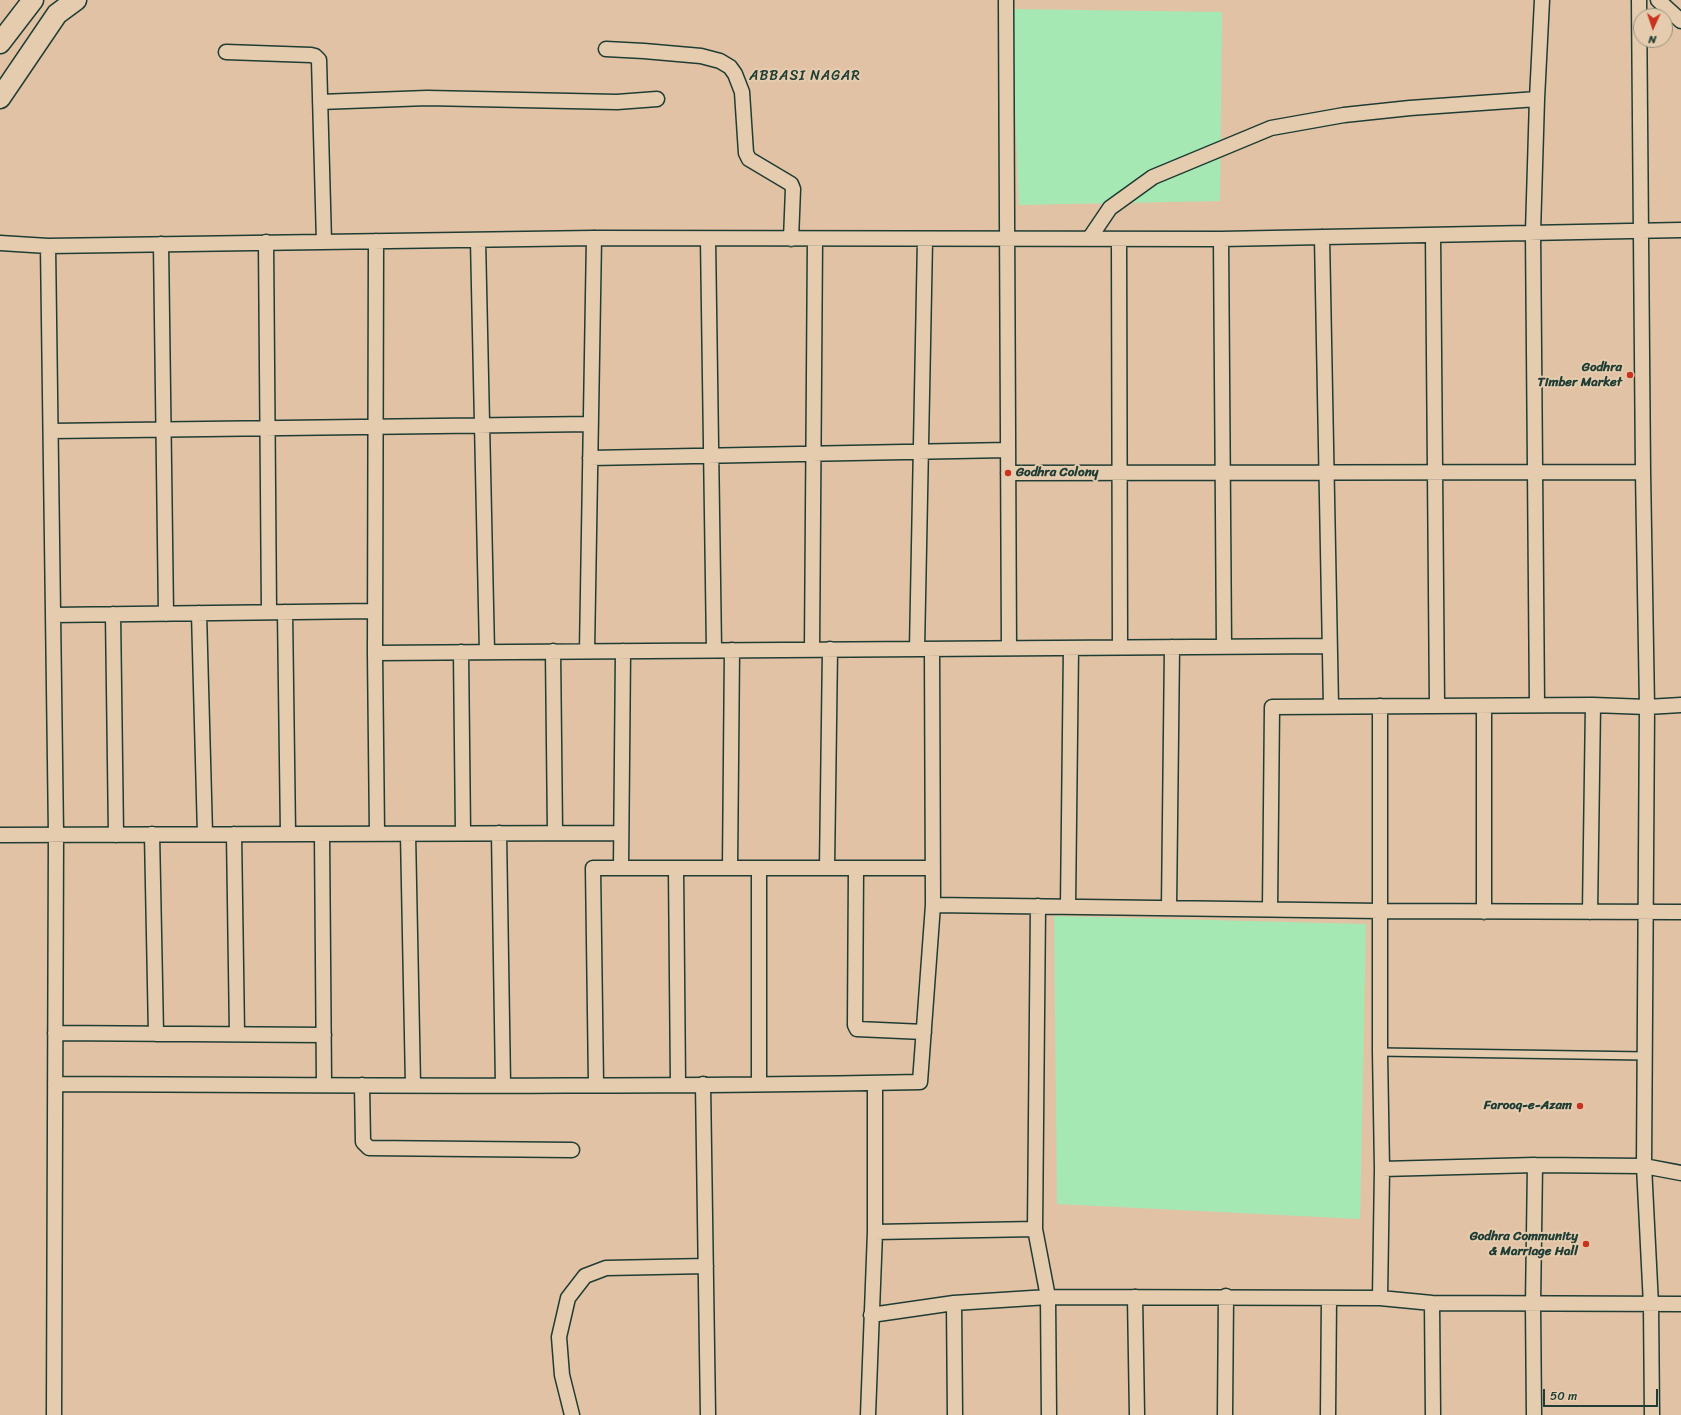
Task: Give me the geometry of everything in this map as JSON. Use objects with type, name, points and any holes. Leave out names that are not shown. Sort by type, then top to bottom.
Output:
[{"type":"main road","points":[[0,43],[33,0]]},
{"type":"main road","points":[[0,98],[57,14],[76,0]]},
{"type":"street","points":[[1006,0],[1009,648]]},
{"type":"street","points":[[1537,705],[1533,232],[1536,99],[1542,0]]},
{"type":"street","points":[[1639,0],[1640,231],[1647,707],[1644,1166],[1651,1305],[1652,1415]]},
{"type":"street","points":[[1658,0],[1681,21]]},
{"type":"street","points":[[606,49],[644,50],[700,56],[720,61],[730,67],[735,74],[742,92],[746,153],[749,159],[787,181],[793,189],[791,239]]},
{"type":"street","points":[[226,52],[315,56],[318,60],[324,242]]},
{"type":"street","points":[[320,102],[427,98],[617,102],[657,99]]},
{"type":"street","points":[[1089,239],[1110,208],[1154,178],[1270,128],[1344,115],[1410,108],[1536,99]]},
{"type":"street","points":[[0,243],[48,246],[594,238],[925,240],[1119,239],[1322,237],[1681,230]]},
{"type":"street","points":[[1433,235],[1437,706]]},
{"type":"street","points":[[1322,237],[1331,706]]},
{"type":"street","points":[[587,651],[594,238]]},
{"type":"street","points":[[1221,238],[1224,647]]},
{"type":"street","points":[[708,239],[714,650]]},
{"type":"street","points":[[812,649],[815,239]]},
{"type":"street","points":[[1119,239],[1120,647]]},
{"type":"street","points":[[478,240],[487,652]]},
{"type":"street","points":[[917,649],[925,240]]},
{"type":"street","points":[[376,241],[375,653],[377,834]]},
{"type":"street","points":[[266,242],[269,612]]},
{"type":"street","points":[[161,244],[166,614]]},
{"type":"street","points":[[48,246],[56,834],[54,1415]]},
{"type":"street","points":[[51,431],[591,424]]},
{"type":"street","points":[[590,458],[1008,450]]},
{"type":"street","points":[[1008,473],[1435,471],[1643,472]]},
{"type":"street","points":[[53,615],[375,611]]},
{"type":"street","points":[[285,612],[288,834]]},
{"type":"street","points":[[199,613],[205,834]]},
{"type":"street","points":[[113,614],[116,835]]},
{"type":"street","points":[[375,653],[1329,646]]},
{"type":"street","points":[[1169,908],[1172,647]]},
{"type":"street","points":[[1068,906],[1071,648]]},
{"type":"street","points":[[827,868],[830,649]]},
{"type":"street","points":[[55,1084],[503,1085],[920,1082],[933,904],[932,649]]},
{"type":"street","points":[[621,868],[623,650]]},
{"type":"street","points":[[730,868],[732,650]]},
{"type":"street","points":[[553,651],[555,833]]},
{"type":"street","points":[[461,652],[463,833]]},
{"type":"street","points":[[1590,912],[1593,705]]},
{"type":"street","points":[[1270,909],[1272,707],[1593,705],[1647,707],[1681,705]]},
{"type":"street","points":[[1380,706],[1380,1052],[1382,1169],[1380,1298]]},
{"type":"street","points":[[1484,706],[1484,912]]},
{"type":"street","points":[[499,833],[503,1085]]},
{"type":"street","points":[[0,835],[621,833]]},
{"type":"street","points":[[152,834],[156,1034]]},
{"type":"street","points":[[234,834],[237,1034]]},
{"type":"street","points":[[322,834],[324,1085]]},
{"type":"street","points":[[408,834],[413,1085]]},
{"type":"street","points":[[596,1084],[593,868],[933,868]]},
{"type":"street","points":[[676,868],[678,1084]]},
{"type":"street","points":[[759,868],[759,1084]]},
{"type":"street","points":[[856,868],[855,1025],[857,1029],[924,1032]]},
{"type":"street","points":[[933,904],[1381,911],[1681,912]]},
{"type":"street","points":[[1038,906],[1035,1229],[1048,1297],[1049,1415]]},
{"type":"street","points":[[55,1033],[324,1035]]},
{"type":"street","points":[[868,1415],[875,1232],[875,1082]]},
{"type":"street","points":[[703,1084],[708,1415]]},
{"type":"street","points":[[362,1085],[363,1142],[369,1148],[572,1150]]},
{"type":"street","points":[[1382,1169],[1535,1165],[1644,1166],[1681,1173]]},
{"type":"street","points":[[1534,1415],[1533,1304],[1535,1165]]},
{"type":"street","points":[[875,1232],[1035,1229]]},
{"type":"street","points":[[572,1415],[562,1375],[559,1337],[568,1298],[585,1276],[606,1268],[706,1266]]},
{"type":"street","points":[[871,1315],[954,1303],[1048,1297],[1226,1296],[1380,1298],[1432,1303],[1681,1304]]},
{"type":"street","points":[[1225,1415],[1226,1296]]},
{"type":"street","points":[[1135,1297],[1137,1415]]},
{"type":"street","points":[[1328,1415],[1329,1298]]},
{"type":"street","points":[[954,1303],[955,1415]]},
{"type":"street","points":[[1432,1303],[1433,1415]]},
{"type":"lane","points":[[1380,1052],[1645,1056]]},
{"type":"green space","points":[[1011,9],[1222,12],[1220,201],[1019,205]]},
{"type":"green space","points":[[1054,916],[1366,924],[1360,1219],[1057,1204]]},
{"type":"place","name":"Godhra Timber Market","points":[[1630,375]]},
{"type":"place","name":"Godhra Colony","points":[[1008,473]]},
{"type":"place","name":"Farooq-e-Azam","points":[[1580,1106]]},
{"type":"place","name":"Godhra Community & Marriage Hall","points":[[1586,1244]]},
{"type":"district","name":"ABBASI NAGAR","points":[[805,76]]}]
